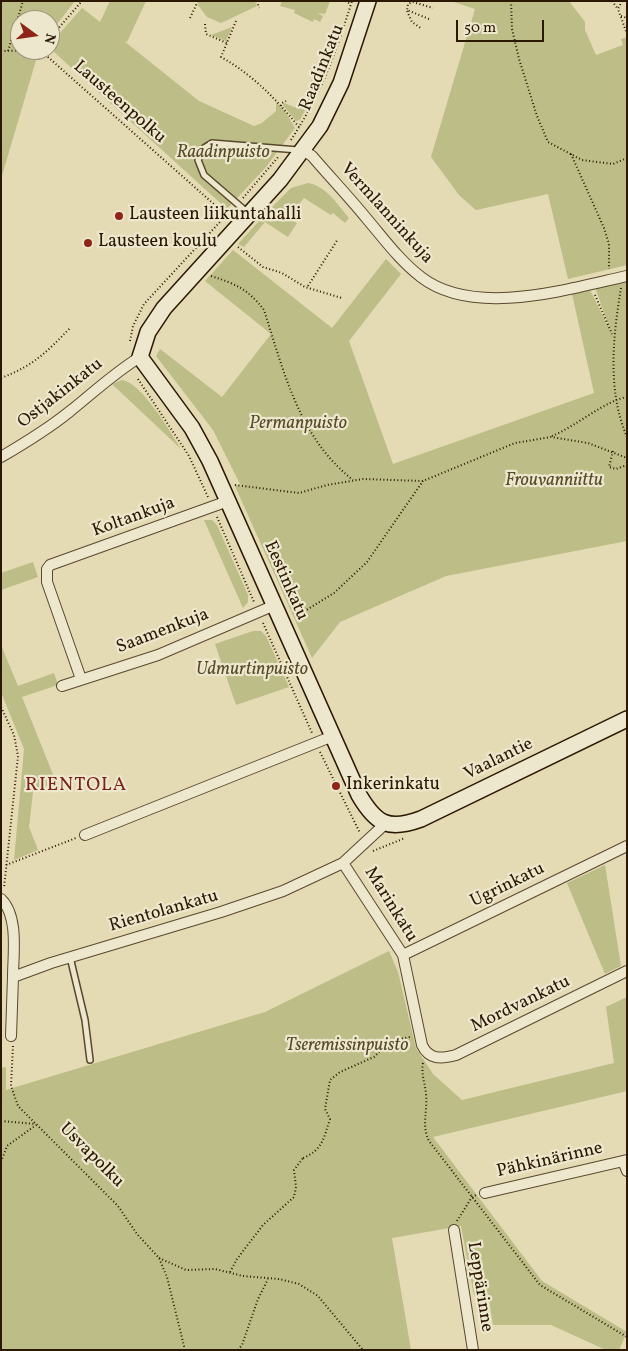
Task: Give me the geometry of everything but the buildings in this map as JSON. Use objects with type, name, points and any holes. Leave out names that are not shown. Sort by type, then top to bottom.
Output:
[{"type":"street","name":"Raadinkatu","points":[[136,360],[148,332],[164,308],[243,208],[280,180],[320,126],[341,83],[368,1]]},
{"type":"street","name":"Vermlanninkuja","points":[[303,150],[312,156],[400,258],[422,278],[433,285],[457,294],[489,299],[516,297],[625,276]]},
{"type":"street","name":"Ostjakinkatu","points":[[1,457],[35,437],[117,371],[136,360]]},
{"type":"street","name":"Eestinkatu","points":[[136,360],[192,428],[228,501],[364,804],[373,816],[385,824]]},
{"type":"street","name":"Koltankuja","points":[[81,679],[47,582],[47,569],[50,565],[228,501]]},
{"type":"street","name":"Saamenkuja","points":[[62,686],[158,655],[207,632],[259,613],[275,605]]},
{"type":"street","name":"Vaalantie","points":[[385,824],[404,825],[421,819],[627,719]]},
{"type":"street","points":[[85,835],[333,736]]},
{"type":"street","name":"Rientolankatu","points":[[13,977],[70,957],[274,894],[343,862],[385,824]]},
{"type":"street","name":"Ugrinkatu","points":[[403,954],[627,846]]},
{"type":"street","name":"Marinkatu","points":[[343,862],[403,954],[419,1034],[427,1054]]},
{"type":"street","points":[[2,900],[8,908],[12,926],[11,1036]]},
{"type":"street","name":"Mordvankatu","points":[[427,1054],[443,1058],[456,1055],[627,972]]},
{"type":"street","name":"Pähkinärinne","points":[[486,1193],[625,1160],[627,1171]]},
{"type":"street","name":"Leppärinne","points":[[454,1230],[473,1350]]},
{"type":"lane","points":[[243,208],[204,175],[198,160],[204,148],[212,143],[303,150]]},
{"type":"lane","points":[[70,957],[85,1020],[90,1060]]},
{"type":"path","points":[[1,51],[8,51],[23,1]]},
{"type":"path","points":[[60,26],[82,1]]},
{"type":"path","points":[[190,18],[198,1]]},
{"type":"path","points":[[257,1],[259,8]]},
{"type":"path","points":[[313,735],[188,456],[144,390],[130,345],[133,326],[144,304],[226,215],[243,208],[299,127],[326,81],[352,3],[345,1]]},
{"type":"path","points":[[511,1],[512,29],[517,52],[537,116],[548,142],[582,160],[613,164],[627,158]]},
{"type":"path","points":[[612,1],[618,9],[627,34]]},
{"type":"path","points":[[618,9],[622,1]]},
{"type":"path","points":[[422,29],[412,22],[407,11],[408,4],[413,2],[433,8]]},
{"type":"path","points":[[407,11],[429,19]]},
{"type":"path","points":[[620,16],[627,18]]},
{"type":"path","points":[[236,21],[221,57],[251,76],[282,106],[299,127]]},
{"type":"path","points":[[205,24],[206,34],[227,43]]},
{"type":"path","name":"Lausteenpolku","points":[[51,60],[226,215]]},
{"type":"path","points":[[282,106],[282,103],[286,101]]},
{"type":"path","points":[[571,154],[604,228],[609,244],[609,280]]},
{"type":"path","points":[[269,206],[290,218],[301,213]]},
{"type":"path","points":[[308,286],[338,239]]},
{"type":"path","points":[[234,244],[263,266],[282,273],[305,287],[308,286],[342,298]]},
{"type":"path","points":[[206,274],[238,285],[255,298],[264,310],[292,399],[326,453],[340,470],[353,480]]},
{"type":"path","points":[[625,276],[613,335],[618,417],[627,437]]},
{"type":"path","points":[[590,284],[613,335]]},
{"type":"path","points":[[1,378],[23,370],[45,354],[70,328]]},
{"type":"path","points":[[234,484],[299,493],[353,480],[423,481],[515,443],[551,437],[589,417],[616,398],[627,397]]},
{"type":"path","points":[[551,437],[588,443],[613,451],[627,458]]},
{"type":"path","points":[[613,451],[609,467],[616,468],[627,465]]},
{"type":"path","points":[[293,618],[334,593],[368,562],[423,481]]},
{"type":"path","points":[[1,707],[14,735],[18,756],[2,900]]},
{"type":"path","points":[[320,752],[361,835]]},
{"type":"path","points":[[6,865],[85,835]]},
{"type":"path","points":[[230,1272],[236,1259],[263,1225],[294,1198],[296,1187],[294,1170],[303,1158],[315,1153],[322,1143],[330,1119],[325,1109],[330,1080],[340,1072],[374,1057],[390,1041],[419,1034]]},
{"type":"path","name":"Usvapolku","points":[[11,1036],[14,1053],[12,1094],[18,1106],[118,1206],[137,1234],[159,1258],[167,1277],[185,1350]]},
{"type":"path","points":[[427,1054],[422,1068],[426,1096],[425,1133],[429,1141],[540,1285],[627,1337]]},
{"type":"path","points":[[1,1121],[36,1124]]},
{"type":"path","points":[[1,1162],[7,1146],[36,1124]]},
{"type":"path","points":[[454,1230],[472,1197],[486,1193]]},
{"type":"path","points":[[159,1258],[186,1270],[215,1269],[243,1276],[290,1280],[309,1289],[323,1301],[363,1350]]},
{"type":"path","points":[[238,1350],[242,1345],[258,1300],[268,1279]]},
{"type":"green space","points":[[1,1],[75,1],[60,20],[60,10],[10,10],[10,60],[36,60],[1,179]]},
{"type":"green space","name":"Raadinpuisto","points":[[110,1],[146,1],[127,42],[124,41],[199,101],[254,126],[262,123],[276,111],[276,102],[285,111],[295,128],[266,167],[227,209],[60,57],[60,33],[82,8],[100,22]]},
{"type":"green space","points":[[200,1],[255,1],[257,6],[221,23],[207,17],[198,5]]},
{"type":"green space","points":[[282,1],[330,1],[325,14],[317,13],[323,16],[320,22],[314,19],[313,22],[294,13],[295,10],[280,6]]},
{"type":"green space","points":[[451,1],[569,1],[585,22],[585,30],[596,55],[623,45],[621,39],[627,37],[627,265],[568,279],[548,194],[476,210],[459,195],[431,157],[475,9]]},
{"type":"green space","points":[[232,27],[226,41],[211,35]]},
{"type":"green space","points":[[312,79],[319,82],[300,120],[296,121],[283,105],[284,103],[299,109]]},
{"type":"green space","points":[[308,183],[320,188],[331,197],[349,218],[345,223],[333,213],[331,215],[304,198],[288,217],[272,207],[291,188]]},
{"type":"green space","points":[[271,208],[297,223],[288,237],[265,222],[244,247],[238,244]]},
{"type":"green space","name":"Frouvanniittu","points":[[233,250],[332,328],[386,259],[401,274],[349,341],[393,464],[594,393],[572,294],[590,290],[610,330],[595,287],[627,282],[627,541],[446,576],[340,622],[312,658],[234,484],[241,486],[213,430],[156,356],[160,349],[222,397],[271,334],[205,281]]},
{"type":"green space","points":[[122,380],[130,383],[147,399],[181,449],[112,384]]},
{"type":"green space","name":"Udmurtinpuisto","points":[[204,520],[212,520],[217,525],[248,595],[248,602],[243,608]]},
{"type":"green space","points":[[33,562],[38,577],[1,590],[1,573]]},
{"type":"green space","name":"Udmurtinpuisto","points":[[253,631],[261,631],[266,636],[289,687],[236,705],[215,644]]},
{"type":"green space","points":[[1,645],[18,686],[54,673],[58,685],[22,697],[56,782],[33,792],[29,827],[38,850],[14,860],[24,749],[1,692]]},
{"type":"green space","points":[[605,865],[621,966],[605,974],[567,883]]},
{"type":"green space","name":"Tseremissinpuisto","points":[[389,951],[398,972],[416,1048],[433,1074],[462,1100],[614,1063],[606,1007],[627,997],[627,1091],[433,1137],[542,1281],[627,1332],[619,1350],[606,1350],[551,1325],[493,1325],[488,1294],[474,1296],[461,1226],[392,1238],[411,1350],[1,1350],[1,1068],[6,1067],[6,1090],[265,1012]]},
{"type":"place","name":"Lausteen liikuntahalli","points":[[119,216]]},
{"type":"place","name":"Lausteen koulu","points":[[88,243]]},
{"type":"place","name":"Inkerinkatu","points":[[336,786]]},
{"type":"district","name":"RIENTOLA","points":[[76,787]]},
{"type":"park label","name":"Permanpuisto","points":[[298,425]]}]
